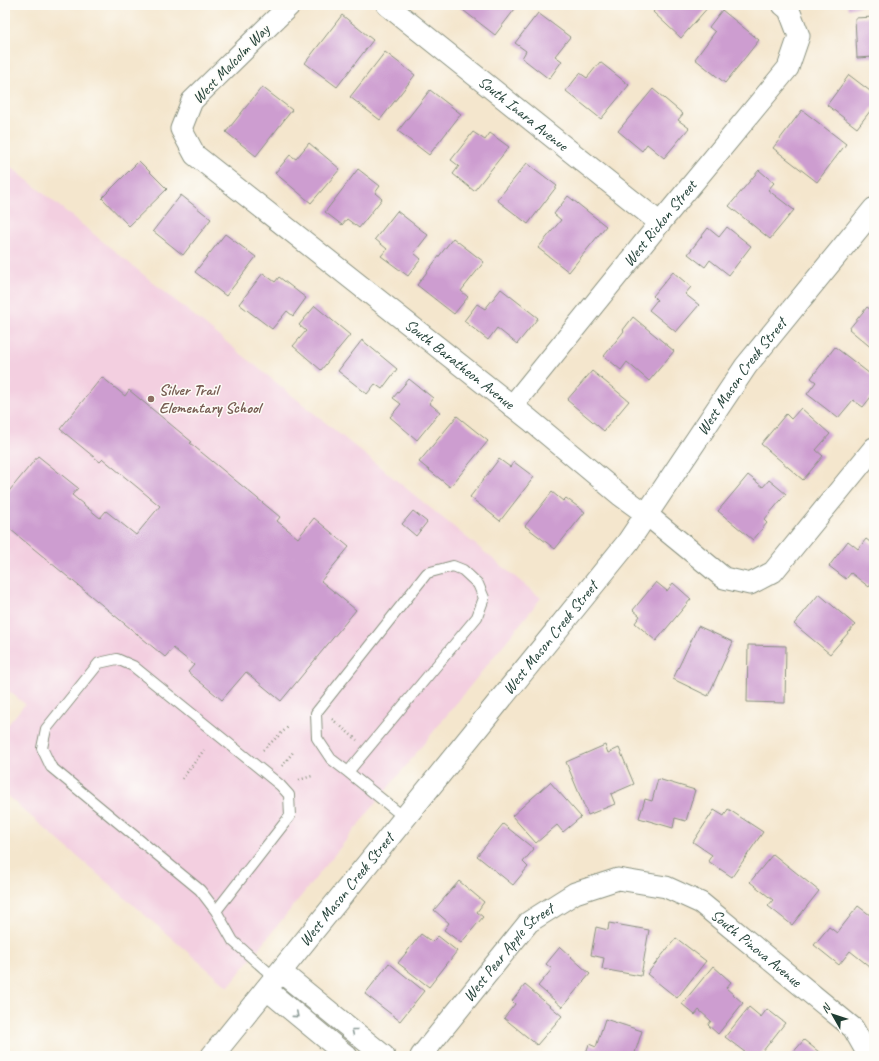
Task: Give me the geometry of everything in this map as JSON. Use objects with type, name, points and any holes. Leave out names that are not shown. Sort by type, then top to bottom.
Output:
[{"type":"street","name":"West Malcolm Way","points":[[181,129],[192,101],[290,5]]},
{"type":"street","name":"South Inara Avenue","points":[[387,5],[660,223]]},
{"type":"street","name":"West Rickon Street","points":[[512,406],[788,68],[798,36],[789,10],[783,5]]},
{"type":"street","name":"South Baratheon Avenue","points":[[181,129],[195,155],[512,406],[724,578],[750,584],[774,572],[874,448]]},
{"type":"street","name":"West Mason Creek Street","points":[[212,1056],[628,542],[746,366],[874,209]]},
{"type":"street","name":"West Pear Apple Street","points":[[421,1056],[529,922],[576,894],[618,879]]},
{"type":"street","name":"South Pinova Avenue","points":[[618,879],[666,887],[701,903],[853,1028],[869,1056]]},
{"type":"street","points":[[274,980],[347,1056]]},
{"type":"street","points":[[274,980],[384,1056]]},
{"type":"lane","points":[[348,772],[477,617],[484,598],[478,584],[463,570],[452,566],[427,573],[316,713],[317,738],[331,759],[405,818]]},
{"type":"lane","points":[[216,911],[290,816],[289,795],[280,785],[134,666],[117,659],[99,663],[46,729],[42,748],[51,767],[200,890],[216,911],[233,941],[274,980]]},
{"type":"path","points":[[330,717],[368,749]]},
{"type":"path","points":[[263,750],[288,727]]},
{"type":"path","points":[[182,779],[204,750]]},
{"type":"path","points":[[282,766],[294,751]]},
{"type":"path","points":[[299,780],[312,776]]},
{"type":"shaded area","name":"Silver Trail Elementary School","points":[[5,162],[541,598],[228,987],[5,794],[5,728],[25,704],[5,688]]},
{"type":"building","points":[[461,5],[518,5],[495,35],[459,7]]},
{"type":"building","points":[[659,5],[710,5],[681,38],[653,12]]},
{"type":"building","points":[[847,5],[861,5],[861,6],[848,9]]},
{"type":"building","points":[[722,10],[759,40],[725,83],[695,59],[715,32],[709,27]]},
{"type":"building","points":[[538,13],[570,37],[555,56],[562,61],[549,79],[522,58],[526,51],[515,43]]},
{"type":"building","points":[[342,15],[373,40],[337,87],[305,63]]},
{"type":"building","points":[[874,17],[874,57],[857,58],[855,18]]},
{"type":"building","points":[[385,52],[415,75],[380,120],[350,97]]},
{"type":"building","points":[[600,62],[629,85],[601,119],[566,91],[580,73],[587,78]]},
{"type":"building","points":[[849,75],[874,94],[874,106],[857,128],[827,105]]},
{"type":"building","points":[[262,87],[292,110],[256,156],[226,132]]},
{"type":"building","points":[[653,89],[683,114],[678,120],[689,128],[664,158],[647,144],[642,151],[618,131]]},
{"type":"building","points":[[430,90],[461,114],[429,155],[398,131]]},
{"type":"building","points":[[802,110],[846,144],[817,182],[773,148]]},
{"type":"building","points":[[473,132],[485,140],[490,133],[509,147],[474,191],[453,174],[459,166],[451,160]]},
{"type":"building","points":[[309,143],[340,169],[311,203],[275,173],[290,155],[296,159]]},
{"type":"building","points":[[139,161],[167,189],[129,226],[102,198]]},
{"type":"building","points":[[527,163],[557,186],[528,224],[497,200]]},
{"type":"building","points":[[358,169],[380,186],[375,193],[382,199],[359,228],[347,219],[342,225],[325,212]]},
{"type":"building","points":[[759,170],[774,183],[768,190],[794,210],[770,239],[729,206]]},
{"type":"building","points":[[181,195],[211,219],[183,255],[153,231]]},
{"type":"building","points":[[568,196],[606,226],[569,272],[538,248],[561,220],[554,214]]},
{"type":"building","points":[[397,211],[428,235],[414,253],[421,259],[408,276],[381,256],[387,249],[375,239]]},
{"type":"building","points":[[727,227],[751,246],[729,275],[710,260],[705,267],[688,254],[708,228],[719,237]]},
{"type":"building","points":[[225,234],[256,257],[226,296],[195,272]]},
{"type":"building","points":[[453,238],[484,262],[461,291],[468,297],[454,314],[417,285]]},
{"type":"building","points":[[673,272],[691,287],[685,294],[699,305],[676,332],[649,310],[657,300],[653,296]]},
{"type":"building","points":[[263,273],[275,282],[279,277],[306,298],[293,316],[287,311],[272,329],[239,304]]},
{"type":"building","points":[[501,289],[538,318],[517,344],[497,328],[488,340],[464,321],[477,304],[485,309]]},
{"type":"building","points":[[315,306],[350,335],[321,370],[293,346],[306,331],[299,325]]},
{"type":"building","points":[[867,307],[874,312],[874,350],[849,329]]},
{"type":"building","points":[[633,317],[674,351],[649,381],[627,362],[621,370],[604,356]]},
{"type":"building","points":[[362,340],[397,369],[382,389],[375,384],[367,394],[338,371]]},
{"type":"building","points":[[835,347],[874,377],[874,393],[863,407],[853,400],[838,418],[807,394],[816,382],[811,378]]},
{"type":"building","points":[[592,371],[629,401],[604,431],[567,400]]},
{"type":"building","points":[[102,377],[125,396],[129,390],[192,442],[190,443],[280,517],[277,521],[298,538],[314,518],[349,547],[321,581],[356,610],[281,701],[246,672],[222,700],[188,672],[194,665],[173,648],[165,657],[5,525],[5,496],[38,456],[78,488],[72,495],[100,518],[106,511],[136,535],[160,506],[103,459],[100,462],[60,429]]},
{"type":"building","points":[[409,379],[433,398],[429,403],[440,412],[417,440],[390,417],[401,404],[393,398]]},
{"type":"building","points":[[801,408],[830,434],[816,450],[823,456],[803,480],[761,444],[786,414],[791,419]]},
{"type":"building","points":[[457,416],[488,441],[450,487],[419,462]]},
{"type":"building","points":[[499,459],[510,467],[514,462],[534,477],[500,521],[470,497]]},
{"type":"building","points":[[748,475],[763,487],[769,480],[786,494],[764,520],[767,523],[753,540],[718,511]]},
{"type":"building","points":[[552,492],[563,501],[566,498],[585,512],[555,549],[525,526]]},
{"type":"building","points":[[413,511],[427,522],[416,536],[402,524]]},
{"type":"building","points":[[866,539],[874,545],[874,580],[869,587],[851,573],[846,579],[829,566],[848,541],[858,549]]},
{"type":"building","points":[[656,582],[667,591],[673,583],[691,599],[656,641],[635,623],[640,616],[633,610]]},
{"type":"building","points":[[819,594],[855,625],[830,654],[794,624]]},
{"type":"building","points":[[698,626],[733,642],[708,696],[673,679]]},
{"type":"building","points":[[748,645],[786,646],[785,703],[747,702]]},
{"type":"building","points":[[605,745],[608,753],[619,748],[634,784],[611,794],[615,804],[588,815],[566,762]]},
{"type":"building","points":[[658,779],[695,790],[686,821],[675,818],[673,828],[639,818],[645,799],[652,801]]},
{"type":"building","points":[[550,782],[581,817],[563,832],[557,825],[536,843],[512,816]]},
{"type":"building","points":[[728,809],[763,832],[732,877],[708,861],[712,855],[693,842],[714,810],[724,816]]},
{"type":"building","points":[[503,824],[534,849],[523,862],[528,867],[513,885],[477,856]]},
{"type":"building","points":[[773,854],[819,891],[792,925],[768,906],[773,900],[750,882]]},
{"type":"building","points":[[459,881],[484,902],[477,912],[483,917],[461,943],[444,930],[449,923],[434,910]]},
{"type":"building","points":[[858,906],[874,918],[874,970],[850,951],[839,965],[814,945],[829,927],[837,933]]},
{"type":"building","points":[[609,923],[649,930],[641,976],[602,969],[604,958],[591,955],[596,927],[608,930]]},
{"type":"building","points":[[421,934],[432,942],[438,936],[457,951],[429,987],[398,963]]},
{"type":"building","points":[[676,938],[706,961],[677,998],[647,974]]},
{"type":"building","points":[[560,947],[590,974],[562,1007],[538,986],[552,969],[546,964]]},
{"type":"building","points":[[389,963],[424,991],[400,1021],[365,994]]},
{"type":"building","points":[[713,966],[731,982],[726,988],[743,1003],[718,1034],[708,1025],[711,1021],[699,1010],[695,1015],[682,1004]]},
{"type":"building","points":[[525,985],[562,1016],[537,1045],[504,1018],[515,1004],[512,1001]]},
{"type":"building","points":[[749,1007],[761,1017],[767,1009],[785,1023],[759,1056],[750,1056],[725,1037]]},
{"type":"building","points":[[605,1019],[642,1031],[634,1056],[585,1056],[589,1044],[596,1047]]},
{"type":"building","points":[[804,1040],[824,1056],[790,1056]]},
{"type":"place","name":"Silver Trail Elementary School","points":[[151,399]]}]
